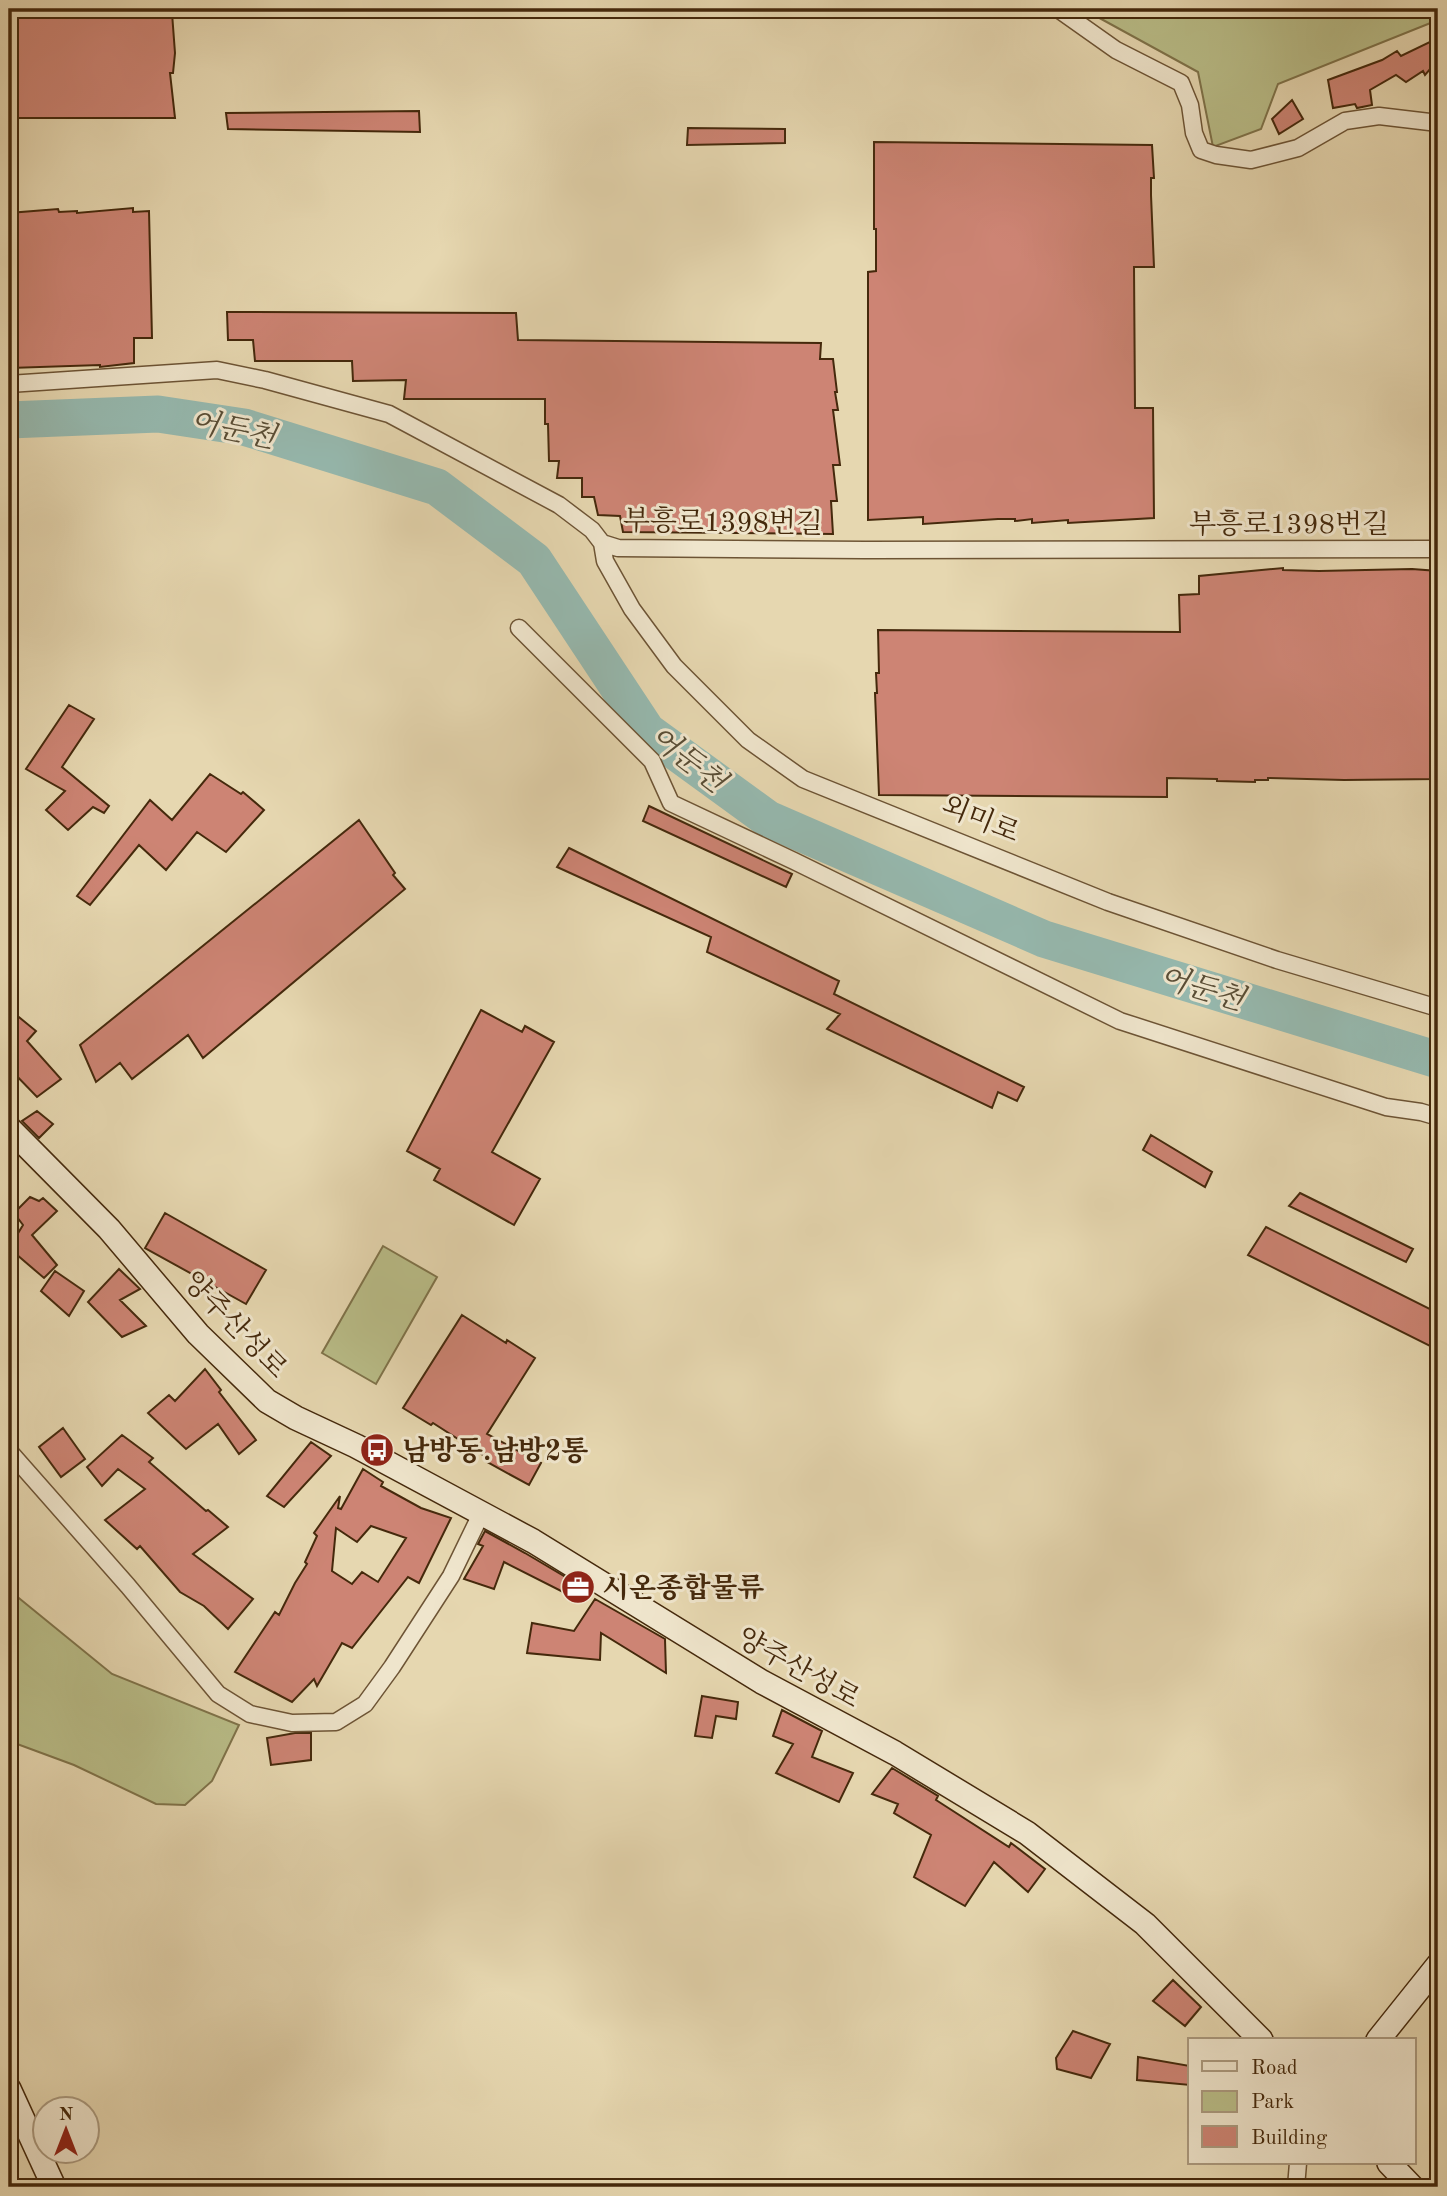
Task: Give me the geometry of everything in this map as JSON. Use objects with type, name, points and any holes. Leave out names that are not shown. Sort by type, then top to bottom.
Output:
[{"type":"street","points":[[1058,9],[1116,50],[1181,83],[1190,105],[1194,133],[1201,150],[1216,155],[1251,159],[1298,148],[1345,121],[1379,116],[1438,123]]},
{"type":"street","name":"부흥로1398번길","points":[[9,384],[217,369],[265,380],[389,414],[559,505],[593,530],[602,543],[618,548],[1438,549]]},
{"type":"street","name":"외미로","points":[[602,543],[605,561],[632,609],[674,666],[748,740],[803,779],[1108,902],[1277,960],[1438,1008]]},
{"type":"street","points":[[519,628],[652,761],[671,803],[794,860],[1120,1021],[1386,1107],[1438,1117]]},
{"type":"street","name":"양주산성로","points":[[9,1129],[110,1229],[198,1334],[267,1401],[533,1541],[762,1682],[895,1753],[1027,1833],[1146,1924],[1259,2038]]},
{"type":"street","points":[[9,1451],[128,1586],[218,1695],[250,1714],[292,1723],[336,1722],[365,1704],[451,1576],[481,1514]]},
{"type":"street","points":[[1380,2038],[1438,1965]]},
{"type":"street","points":[[9,2089],[54,2187]]},
{"type":"street","points":[[1296,2187],[1298,2164]]},
{"type":"street","points":[[1390,2164],[1412,2187]]},
{"type":"green space","points":[[1083,9],[1438,9],[1438,20],[1278,84],[1261,129],[1213,147],[1198,72]]},
{"type":"green space","points":[[383,1246],[437,1277],[376,1384],[322,1353]]},
{"type":"green space","points":[[9,1590],[112,1674],[239,1725],[212,1781],[185,1805],[156,1804],[74,1765],[9,1741]]},
{"type":"building","points":[[9,13],[172,13],[175,53],[173,73],[170,73],[175,118],[9,118]]},
{"type":"building","points":[[1438,38],[1438,60],[1425,75],[1423,71],[1406,82],[1396,75],[1370,90],[1372,105],[1357,108],[1355,104],[1333,108],[1328,80],[1382,60],[1397,51],[1401,56]]},
{"type":"building","points":[[1292,100],[1303,119],[1279,134],[1272,119]]},
{"type":"building","points":[[419,111],[420,132],[228,129],[226,113]]},
{"type":"building","points":[[688,128],[785,129],[785,143],[687,145]]},
{"type":"building","points":[[874,142],[1152,145],[1154,267],[1134,267],[1135,408],[1153,408],[1154,518],[1068,523],[1068,520],[1032,523],[1032,519],[998,519],[923,524],[923,517],[868,520],[868,272],[876,271]]},
{"type":"building","points":[[133,208],[133,212],[149,211],[152,338],[134,338],[134,363],[100,367],[10,368],[9,213],[58,209],[59,212],[77,213]]},
{"type":"building","points":[[227,312],[516,313],[518,340],[821,343],[820,359],[833,359],[837,392],[838,410],[833,410],[840,465],[833,465],[837,501],[831,501],[833,534],[623,532],[620,516],[598,515],[594,497],[582,497],[582,478],[557,478],[559,461],[549,461],[545,399],[404,399],[406,380],[353,381],[352,361],[255,361],[253,340],[228,340]]},
{"type":"building","points":[[1283,568],[1319,571],[1438,571],[1438,779],[1268,778],[1255,782],[1167,778],[1167,797],[879,795],[875,693],[876,673],[879,673],[878,630],[1180,632],[1179,595],[1199,594],[1199,576]]},
{"type":"building","points":[[69,705],[94,719],[62,767],[109,806],[104,813],[93,807],[68,830],[46,810],[65,791],[26,769]]},
{"type":"building","points":[[210,774],[241,794],[243,792],[264,810],[226,852],[197,832],[166,870],[139,845],[90,905],[77,896],[150,800],[172,820]]},
{"type":"building","points":[[649,806],[792,874],[786,887],[643,821]]},
{"type":"building","points":[[359,820],[395,873],[393,875],[405,889],[203,1058],[188,1035],[132,1079],[120,1063],[96,1082],[80,1045]]},
{"type":"building","points":[[569,848],[839,981],[834,994],[1024,1087],[1017,1101],[998,1092],[992,1108],[827,1029],[840,1014],[707,952],[711,937],[557,867]]},
{"type":"building","points":[[9,1009],[36,1031],[27,1041],[61,1079],[37,1097],[9,1068]]},
{"type":"building","points":[[481,1010],[522,1032],[525,1026],[554,1042],[492,1152],[540,1179],[514,1225],[434,1180],[440,1169],[407,1151]]},
{"type":"building","points":[[37,1111],[53,1124],[39,1138],[22,1121]]},
{"type":"building","points":[[1151,1135],[1212,1172],[1205,1187],[1143,1150]]},
{"type":"building","points":[[1300,1193],[1413,1249],[1406,1262],[1289,1206]]},
{"type":"building","points":[[30,1197],[39,1201],[43,1198],[57,1211],[32,1235],[57,1265],[44,1278],[9,1248],[23,1225],[14,1213]]},
{"type":"building","points":[[165,1213],[266,1270],[246,1304],[145,1248]]},
{"type":"building","points":[[1266,1227],[1438,1313],[1438,1350],[1248,1255]]},
{"type":"building","points":[[119,1269],[140,1289],[120,1300],[146,1326],[122,1337],[88,1302]]},
{"type":"building","points":[[55,1271],[84,1291],[69,1316],[41,1291]]},
{"type":"building","points":[[462,1315],[535,1358],[487,1434],[541,1463],[529,1485],[487,1462],[489,1459],[433,1423],[431,1425],[403,1408]]},
{"type":"building","points":[[205,1369],[256,1440],[239,1454],[218,1424],[186,1449],[148,1413],[169,1395],[175,1401]]},
{"type":"building","points":[[63,1428],[85,1459],[61,1477],[39,1447]]},
{"type":"building","points":[[122,1435],[153,1458],[149,1462],[228,1527],[193,1554],[253,1599],[228,1629],[204,1606],[180,1592],[140,1546],[137,1549],[105,1520],[145,1489],[118,1469],[102,1486],[87,1467]]},
{"type":"building","points":[[311,1442],[331,1456],[284,1507],[267,1496]]},
{"type":"building","points":[[363,1469],[383,1482],[381,1486],[421,1508],[451,1518],[419,1583],[408,1577],[352,1648],[342,1643],[317,1686],[314,1679],[292,1702],[235,1672],[275,1612],[279,1615],[307,1564],[305,1562],[317,1536],[314,1533],[340,1496],[338,1508],[341,1509]],"holes":[[[371,1526],[406,1538],[378,1582],[362,1572],[352,1584],[332,1571],[336,1528],[357,1542]]]},
{"type":"building","points":[[485,1531],[579,1585],[569,1595],[504,1562],[494,1589],[464,1579],[483,1546],[478,1544]]},
{"type":"building","points":[[595,1599],[665,1639],[666,1673],[601,1633],[600,1660],[527,1653],[532,1623],[574,1631]]},
{"type":"building","points":[[702,1696],[738,1702],[736,1719],[716,1716],[712,1738],[695,1736]]},
{"type":"building","points":[[782,1710],[822,1731],[812,1757],[853,1773],[839,1802],[776,1773],[793,1744],[773,1736]]},
{"type":"building","points":[[311,1733],[311,1760],[271,1765],[267,1738]]},
{"type":"building","points":[[892,1768],[938,1796],[936,1800],[1009,1847],[1011,1843],[1045,1869],[1028,1892],[994,1862],[965,1906],[914,1877],[931,1835],[894,1813],[898,1804],[872,1794]]},
{"type":"building","points":[[1173,1980],[1201,2007],[1185,2026],[1153,2001]]},
{"type":"building","points":[[1073,2031],[1110,2044],[1091,2078],[1057,2069],[1056,2058]]},
{"type":"building","points":[[1138,2057],[1188,2066],[1188,2085],[1137,2080]]},
{"type":"waterway","name":"어둔천","points":[[9,420],[158,414],[244,427],[437,487],[534,560],[647,731],[768,819],[1044,939],[1438,1060]]},
{"type":"place","name":"남방동.남방2통","points":[[377,1450]]},
{"type":"place","name":"시온종합물류","points":[[578,1587]]}]
